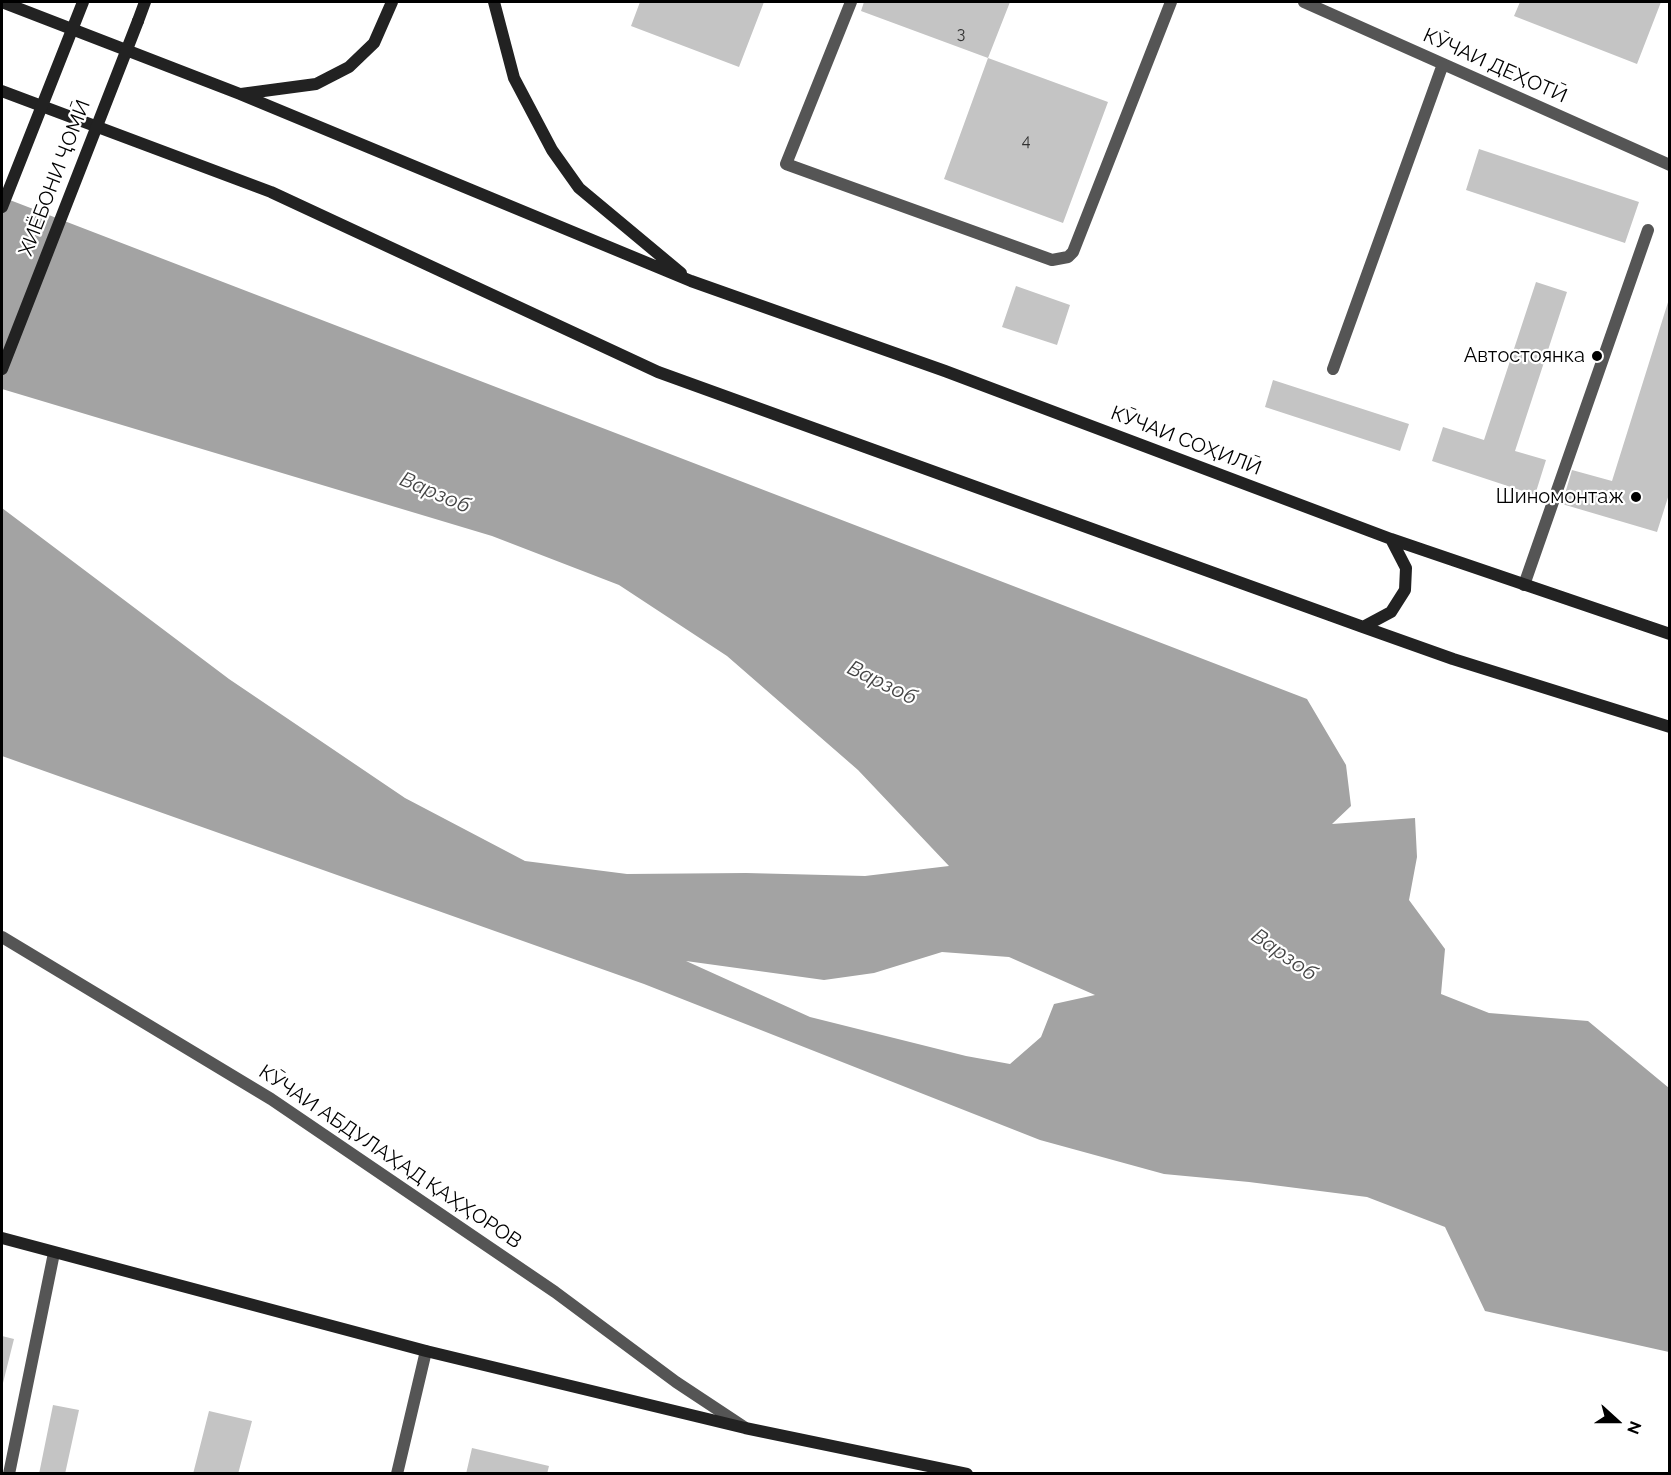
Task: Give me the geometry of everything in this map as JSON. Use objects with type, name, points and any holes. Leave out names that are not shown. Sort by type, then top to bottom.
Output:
[{"type":"main road","name":"КӮЧАИ СОҲИЛӢ","points":[[2,2],[240,94],[691,281],[945,371],[1391,539],[1670,634]]},
{"type":"main road","name":"ХИЁБОНИ ҶОМӢ","points":[[2,207],[83,2]]},
{"type":"main road","name":"ХИЁБОНИ ҶОМӢ","points":[[2,369],[146,2]]},
{"type":"main road","points":[[240,94],[316,84],[349,67],[374,43],[392,2]]},
{"type":"main road","points":[[494,2],[514,78],[552,150],[579,188],[691,281]]},
{"type":"main road","points":[[2,91],[271,192],[658,372],[1453,659],[1670,727]]},
{"type":"main road","points":[[1363,627],[1391,612],[1405,590],[1406,568],[1391,539]]},
{"type":"main road","name":"КӮЧАИ АБДУЛАҲАД ҚАҲҲОРОВ","points":[[2,1239],[426,1351],[745,1428],[967,1473]]},
{"type":"street","points":[[851,2],[786,164],[1052,260],[1068,257],[1073,252],[1171,2]]},
{"type":"street","name":"КӮЧАИ ДЕҲОТӢ","points":[[1304,2],[1670,165]]},
{"type":"street","points":[[1333,369],[1443,64]]},
{"type":"street","points":[[1524,585],[1648,230]]},
{"type":"street","name":"КӮЧАИ АБДУЛАҲАД ҚАҲҲОРОВ","points":[[2,937],[271,1098],[555,1292],[676,1382],[745,1428]]},
{"type":"street","points":[[9,1473],[54,1253]]},
{"type":"street","points":[[397,1473],[426,1351]]},
{"type":"water","name":"Варзоб","points":[[2,197],[1307,699],[1346,765],[1351,806],[1332,824],[1415,818],[1417,857],[1409,900],[1445,949],[1441,994],[1489,1013],[1588,1021],[1669,1088],[1669,1352],[1485,1311],[1445,1227],[1367,1197],[1164,1174],[1040,1140],[644,984],[2,756],[2,508],[229,679],[405,798],[525,861],[627,874],[746,873],[865,876],[949,866],[858,770],[727,656],[619,585],[492,536],[2,389]],"holes":[[[942,952],[1009,957],[1095,995],[1054,1004],[1041,1037],[1010,1064],[966,1056],[810,1017],[686,961],[824,980],[874,973]]]},
{"type":"building","points":[[640,2],[764,2],[739,67],[631,26]]},
{"type":"building","points":[[864,2],[1010,2],[988,58],[861,11]]},
{"type":"building","points":[[1520,2],[1661,2],[1637,64],[1514,16]]},
{"type":"building","points":[[988,58],[1108,102],[1063,223],[944,179]]},
{"type":"building","points":[[1479,149],[1639,202],[1625,243],[1466,190]]},
{"type":"building","points":[[1536,282],[1567,292],[1515,451],[1546,460],[1535,495],[1432,461],[1443,427],[1484,440]]},
{"type":"building","points":[[1016,286],[1070,305],[1057,345],[1002,327]]},
{"type":"building","points":[[1669,299],[1670,491],[1657,532],[1562,504],[1572,470],[1612,481]]},
{"type":"building","points":[[1273,380],[1409,424],[1400,451],[1265,407]]},
{"type":"building","points":[[2,1336],[14,1339],[2,1387]]},
{"type":"building","points":[[53,1405],[79,1410],[65,1474],[39,1474]]},
{"type":"building","points":[[209,1411],[252,1421],[238,1474],[193,1474]]},
{"type":"building","points":[[472,1448],[549,1466],[547,1474],[466,1474]]},
{"type":"place","name":"Автостоянка","points":[[1597,356]]},
{"type":"place","name":"Шиномонтаж","points":[[1636,497]]}]
